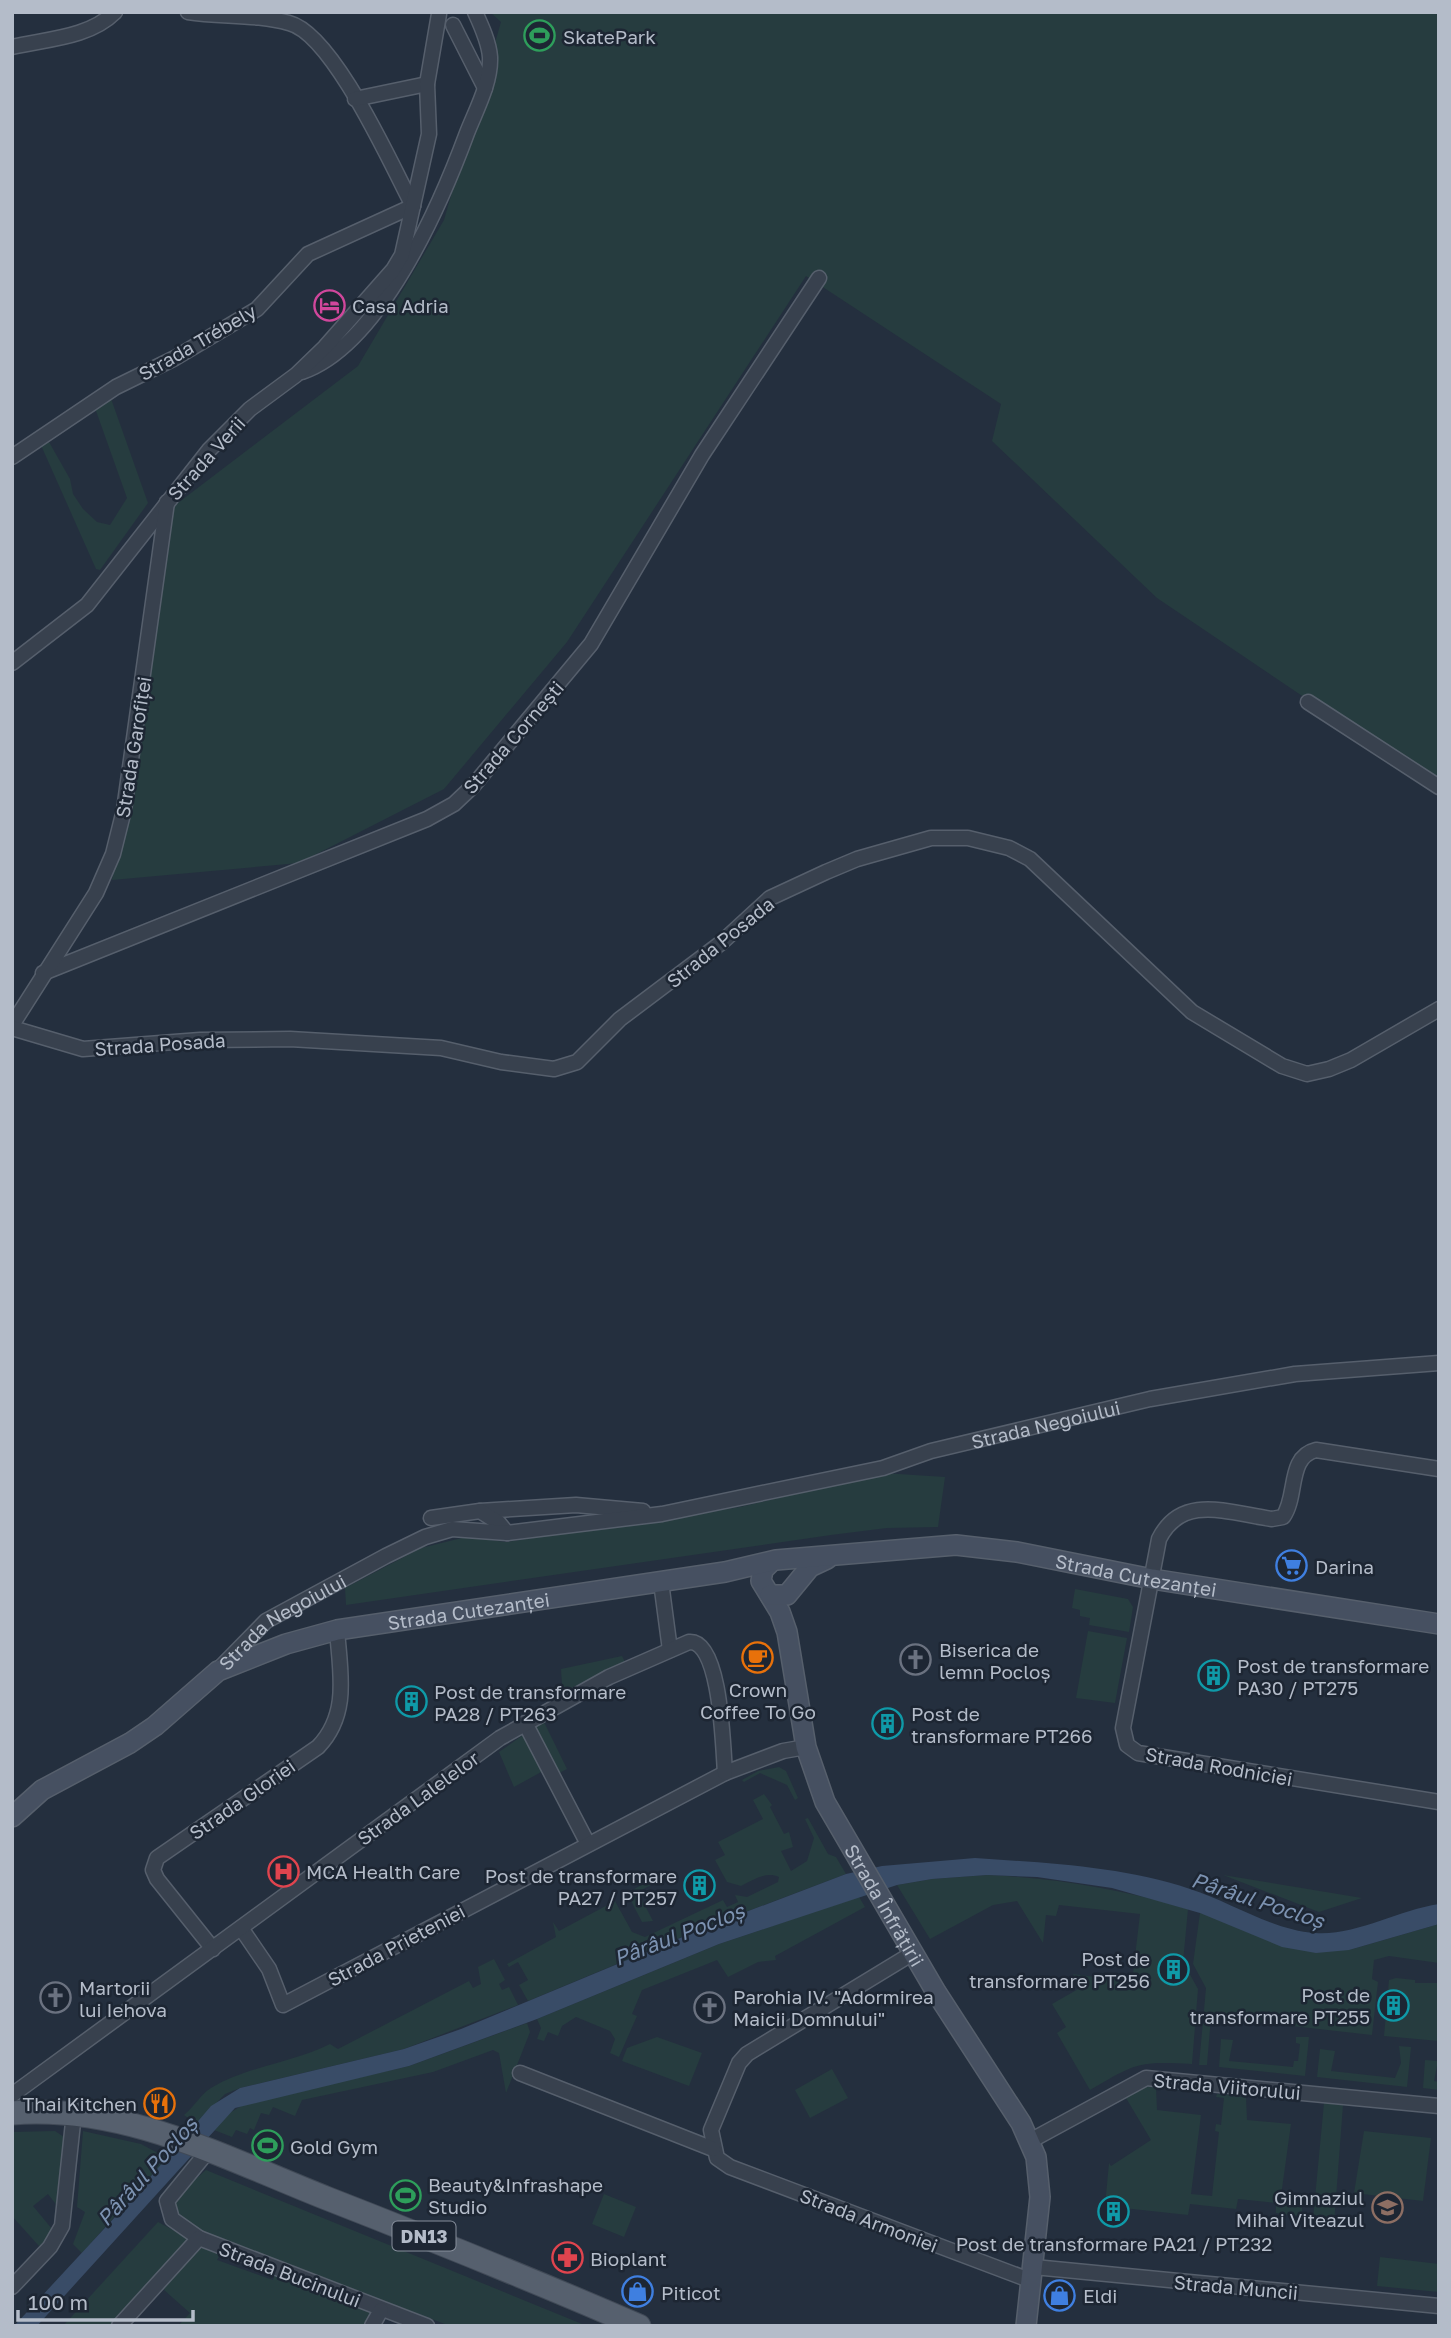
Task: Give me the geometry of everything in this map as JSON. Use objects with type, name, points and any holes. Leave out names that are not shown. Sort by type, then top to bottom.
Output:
[{"type":"main road","name":"DN13","points":[[12,2113],[74,2113],[114,2119],[177,2138],[487,2261],[639,2326]]},
{"type":"street","points":[[12,47],[76,34],[106,21],[115,12]]},
{"type":"street","points":[[188,12],[290,23],[322,46],[355,99],[413,206]]},
{"type":"street","points":[[439,13],[446,22],[453,24],[466,20],[472,12]]},
{"type":"street","points":[[296,375],[321,365],[344,348],[378,304],[421,239],[452,175],[485,88],[490,57],[472,12]]},
{"type":"street","points":[[413,206],[429,134],[427,84],[439,13]]},
{"type":"street","points":[[453,24],[485,88]]},
{"type":"street","points":[[355,99],[427,84]]},
{"type":"street","name":"Strada Verii","points":[[12,663],[87,605],[215,444],[250,409],[296,375],[393,270],[402,254],[413,206]]},
{"type":"street","name":"Strada Trébely","points":[[12,457],[116,387],[175,358],[257,309],[308,254],[413,206]]},
{"type":"street","name":"Strada Cornești","points":[[43,973],[427,819],[463,795],[531,719],[591,644],[702,455],[819,278]]},
{"type":"street","name":"Strada Garofiței","points":[[43,973],[96,893],[118,832],[158,578],[167,502]]},
{"type":"street","points":[[1308,702],[1439,787]]},
{"type":"street","name":"Strada Posada","points":[[12,1027],[83,1049],[200,1040],[290,1039],[441,1048],[501,1062],[554,1069],[577,1062],[620,1019],[721,943],[770,898],[857,859],[930,838],[968,838],[1009,848],[1030,859],[1192,1012],[1282,1066],[1307,1074],[1329,1069],[1351,1060],[1439,1009]]},
{"type":"street","points":[[12,1027],[43,973]]},
{"type":"street","name":"Strada Negoiului","points":[[12,1817],[42,1790],[130,1743],[155,1726],[218,1671],[266,1621],[425,1537],[452,1529],[508,1533],[660,1514],[752,1498],[884,1468],[932,1451],[1150,1399],[1295,1374],[1439,1363]]},
{"type":"street","name":"Strada Rodniciei","points":[[1439,1469],[1316,1450],[1306,1452],[1299,1461],[1289,1508],[1283,1517],[1272,1519],[1198,1509],[1179,1514],[1167,1525],[1159,1539],[1123,1728],[1127,1745],[1138,1754],[1439,1802]]},
{"type":"street","name":"Strada Negoiului","points":[[432,1518],[480,1511],[576,1505],[660,1514]]},
{"type":"street","points":[[480,1511],[499,1523],[508,1533]]},
{"type":"street","name":"Strada Cutezanței","points":[[218,1671],[273,1649],[337,1630],[661,1582],[777,1561],[956,1545],[1017,1552],[1152,1579],[1439,1624]]},
{"type":"street","points":[[670,1650],[661,1582],[699,1569],[775,1556],[834,1555]]},
{"type":"street","name":"Strada Cutezanței","points":[[794,1587],[810,1567],[834,1555]]},
{"type":"street","points":[[777,1561],[792,1566],[794,1587],[781,1597],[766,1590],[763,1570],[777,1561]]},
{"type":"street","name":"Strada Cutezanței","points":[[724,1572],[748,1577],[766,1590]]},
{"type":"street","name":"Strada Înfrățirii","points":[[794,1587],[787,1611],[787,1632],[806,1747],[825,1802],[913,1953],[1030,2141],[1040,2176],[1033,2274],[1026,2326]]},
{"type":"street","name":"Strada Înfrățirii","points":[[766,1590],[787,1632]]},
{"type":"street","name":"Strada Gloriei","points":[[213,1949],[157,1879],[153,1870],[157,1858],[318,1747],[329,1735],[338,1720],[342,1699],[337,1630]]},
{"type":"street","name":"Strada Lalelelor","points":[[12,2095],[500,1738],[609,1677],[689,1642],[704,1646],[716,1684],[725,1773]]},
{"type":"street","points":[[525,1723],[588,1844]]},
{"type":"street","name":"Strada Prieteniei","points":[[241,1928],[269,1969],[282,2005],[725,1773],[783,1751],[806,1747]]},
{"type":"street","points":[[713,2149],[711,2130],[739,2063],[747,2054],[913,1953]]},
{"type":"street","name":"Strada Armoniei","points":[[520,2073],[713,2149],[717,2158],[730,2167],[1033,2274]]},
{"type":"street","name":"Strada Viitorului","points":[[1030,2141],[1146,2078],[1439,2106]]},
{"type":"street","points":[[12,2287],[50,2247],[62,2226],[74,2113]]},
{"type":"street","name":"Strada Bucinului","points":[[208,2151],[167,2201],[172,2219],[199,2238],[427,2326]]},
{"type":"street","points":[[119,2326],[199,2238]]},
{"type":"street","name":"Strada Muncii","points":[[1033,2274],[1439,2306]]},
{"type":"street","name":"Strada Bucinului","points":[[372,2326],[381,2310]]},
{"type":"green space","points":[[490,12],[1439,12],[1439,788],[1157,598],[992,441],[1001,404],[806,276],[567,642],[444,789],[299,863],[112,880],[170,509],[358,366],[444,220],[501,22]]},
{"type":"green space","points":[[109,393],[148,503],[100,570],[96,569],[40,443],[49,442],[70,479],[73,494],[83,509],[97,522],[110,525],[127,498],[95,408]]},
{"type":"green space","points":[[883,1473],[945,1477],[938,1527],[887,1528],[831,1535],[346,1605],[345,1588],[421,1548],[466,1537],[506,1542],[740,1507]]},
{"type":"green space","points":[[1075,1589],[1128,1599],[1133,1607],[1129,1632],[1089,1625],[1090,1618],[1080,1616],[1080,1610],[1072,1608]]},
{"type":"green space","points":[[1088,1631],[1127,1638],[1115,1703],[1076,1698]]},
{"type":"green space","points":[[622,1656],[625,1662],[568,1690],[562,1685],[561,1669]]},
{"type":"green space","points":[[543,1720],[567,1769],[557,1774],[533,1727]]},
{"type":"green space","points":[[523,1735],[543,1771],[514,1787],[499,1752]]},
{"type":"green space","points":[[779,1767],[786,1771],[798,1798],[795,1800],[787,1785],[760,1773],[744,1782],[742,1780],[758,1771]]},
{"type":"green space","points":[[764,1794],[772,1805],[770,1807],[784,1834],[789,1832],[793,1847],[781,1851],[791,1871],[807,1861],[814,1838],[805,1819],[808,1818],[828,1854],[836,1857],[846,1874],[708,1926],[528,2001],[519,1985],[528,1980],[518,1962],[509,1967],[507,1964],[556,1937],[553,1922],[559,1931],[615,1901],[632,1932],[645,1937],[723,1900],[727,1907],[738,1902],[735,1895],[747,1897],[778,1882],[779,1877],[769,1875],[741,1886],[727,1882],[715,1860],[725,1855],[718,1842],[763,1819],[753,1800]]},
{"type":"green space","points":[[987,1875],[1088,1886],[1188,1909],[1183,1962],[1198,1989],[1192,2064],[1160,2063],[1138,2066],[1090,2090],[1057,2033],[1066,2027],[1052,2004],[1080,1988],[1073,1974],[1132,1982],[1140,1914],[1059,1905],[1056,1916],[1046,1915],[1043,1943],[1017,1901],[993,1905],[930,1939],[897,1885]]},
{"type":"green space","points":[[1223,1875],[1362,1898],[1319,1912]]},
{"type":"green space","points":[[654,1878],[660,1880],[638,1892],[653,1921],[642,1922],[627,1893]]},
{"type":"green space","points":[[859,1897],[865,1907],[775,1956],[776,1960],[758,1962],[728,1977],[717,1960],[642,1990],[632,2014],[637,2016],[619,2057],[610,2053],[615,2039],[610,2031],[576,2017],[562,2026],[558,2036],[548,2032],[544,2041],[537,2039],[541,2028],[537,2019],[719,1944]]},
{"type":"green space","points":[[1200,1913],[1349,1950],[1439,1924],[1439,1963],[1389,1956],[1374,1960],[1372,1979],[1378,1982],[1372,2035],[1211,2017],[1207,2065],[1199,2065],[1206,1988],[1193,1964]]},
{"type":"green space","points":[[494,1959],[505,1980],[499,1984],[502,1990],[509,1987],[518,2005],[404,2049],[240,2088],[225,2094],[196,2124],[184,2115],[207,2091],[225,2081],[330,2044],[338,2049],[469,1981],[473,1988],[481,1984],[478,1967]]},
{"type":"green space","points":[[1389,1980],[1415,1980],[1415,1983],[1439,1983],[1439,2041],[1384,2036]]},
{"type":"green space","points":[[527,2023],[530,2032],[506,2093],[499,2053],[493,2050],[433,2072],[302,2100],[295,2116],[273,2107],[269,2115],[261,2113],[254,2130],[250,2128],[247,2134],[236,2130],[232,2137],[214,2130],[223,2117],[246,2103],[409,2066]]},
{"type":"green space","points":[[657,2037],[702,2053],[689,2086],[622,2061],[627,2048]]},
{"type":"green space","points":[[1296,2037],[1309,2037],[1305,2076],[1219,2067],[1221,2039],[1233,2040],[1229,2061],[1293,2067],[1294,2061],[1298,2061],[1300,2044],[1296,2043]]},
{"type":"green space","points":[[1399,2046],[1411,2047],[1407,2087],[1317,2077],[1320,2049],[1335,2051],[1331,2071],[1395,2078],[1401,2063]]},
{"type":"green space","points":[[1425,2060],[1438,2061],[1434,2081],[1439,2082],[1439,2090],[1423,2088]]},
{"type":"green space","points":[[832,2069],[848,2098],[810,2118],[795,2090]]},
{"type":"green space","points":[[1145,2086],[1156,2087],[1157,2110],[1201,2115],[1191,2194],[1212,2196],[1219,2132],[1215,2131],[1216,2124],[1221,2125],[1224,2098],[1216,2097],[1217,2094],[1246,2097],[1247,2120],[1291,2124],[1280,2203],[1302,2206],[1302,2213],[1298,2216],[1276,2213],[1276,2203],[1238,2199],[1236,2209],[1190,2204],[1188,2215],[1105,2206],[1109,2163],[1111,2166],[1151,2140],[1126,2098]]},
{"type":"green space","points":[[1324,2103],[1343,2105],[1334,2224],[1313,2219]]},
{"type":"green space","points":[[55,2131],[64,2137],[58,2207],[48,2194],[33,2206],[52,2229],[47,2240],[39,2246],[12,2216],[12,2132]]},
{"type":"green space","points":[[83,2131],[141,2144],[167,2158],[82,2253],[73,2244],[85,2212],[77,2207]]},
{"type":"green space","points":[[1364,2131],[1431,2138],[1423,2201],[1354,2193]]},
{"type":"green space","points":[[206,2170],[587,2326],[450,2326],[200,2231],[183,2222],[174,2204],[177,2195]]},
{"type":"green space","points":[[604,2194],[636,2207],[624,2237],[592,2224]]},
{"type":"green space","points":[[158,2222],[190,2239],[110,2326],[63,2326]]},
{"type":"green space","points":[[205,2246],[222,2251],[217,2260],[273,2280],[276,2271],[375,2313],[368,2326],[178,2326],[190,2313],[164,2290],[181,2264]]},
{"type":"green space","points":[[1380,2257],[1439,2264],[1439,2292],[1377,2286]]},
{"type":"water","name":"Pârâul Pocloș","points":[[975,1858],[1084,1867],[1138,1875],[1190,1889],[1267,1921],[1299,1931],[1346,1931],[1439,1904],[1439,1924],[1349,1950],[1316,1953],[1282,1947],[1200,1913],[1112,1888],[1037,1877],[987,1875],[897,1885],[719,1944],[537,2019],[409,2066],[235,2108],[37,2326],[14,2326],[128,2203],[211,2106],[240,2088],[404,2049],[461,2029],[709,1926],[846,1874],[882,1866]]},
{"type":"place","name":"SkatePark","points":[[540,36]]},
{"type":"place","name":"Casa Adria","points":[[329,305]]},
{"type":"place","name":"Darina","points":[[1292,1566]]},
{"type":"place","name":"Crown Coffee To Go","points":[[758,1658]]},
{"type":"place","name":"Biserica de lemn Pocloș","points":[[916,1660]]},
{"type":"place","name":"Post de transformare PA30 / PT275","points":[[1214,1676]]},
{"type":"place","name":"Post de transformare PA28 / PT263","points":[[411,1702]]},
{"type":"place","name":"Post de transformare PT266","points":[[888,1724]]},
{"type":"place","name":"MCA Health Care","points":[[283,1871]]},
{"type":"place","name":"Post de transformare PA27 / PT257","points":[[700,1886]]},
{"type":"place","name":"Post de transformare PT256","points":[[1173,1969]]},
{"type":"place","name":"Martorii lui Iehova","points":[[56,1998]]},
{"type":"place","name":"Post de transformare PT255","points":[[1393,2005]]},
{"type":"place","name":"Parohia IV. \"Adormirea Maicii Domnului\"","points":[[710,2007]]},
{"type":"place","name":"Thai Kitchen","points":[[160,2103]]},
{"type":"place","name":"Gold Gym","points":[[267,2146]]},
{"type":"place","name":"Beauty&Infrashape Studio","points":[[405,2195]]},
{"type":"place","name":"Gimnaziul Mihai Viteazul","points":[[1387,2208]]},
{"type":"place","name":"Post de transformare PA21 / PT232","points":[[1114,2212]]},
{"type":"place","name":"Bioplant","points":[[567,2258]]},
{"type":"place","name":"Piticot","points":[[638,2292]]},
{"type":"place","name":"Eldi","points":[[1060,2295]]}]
